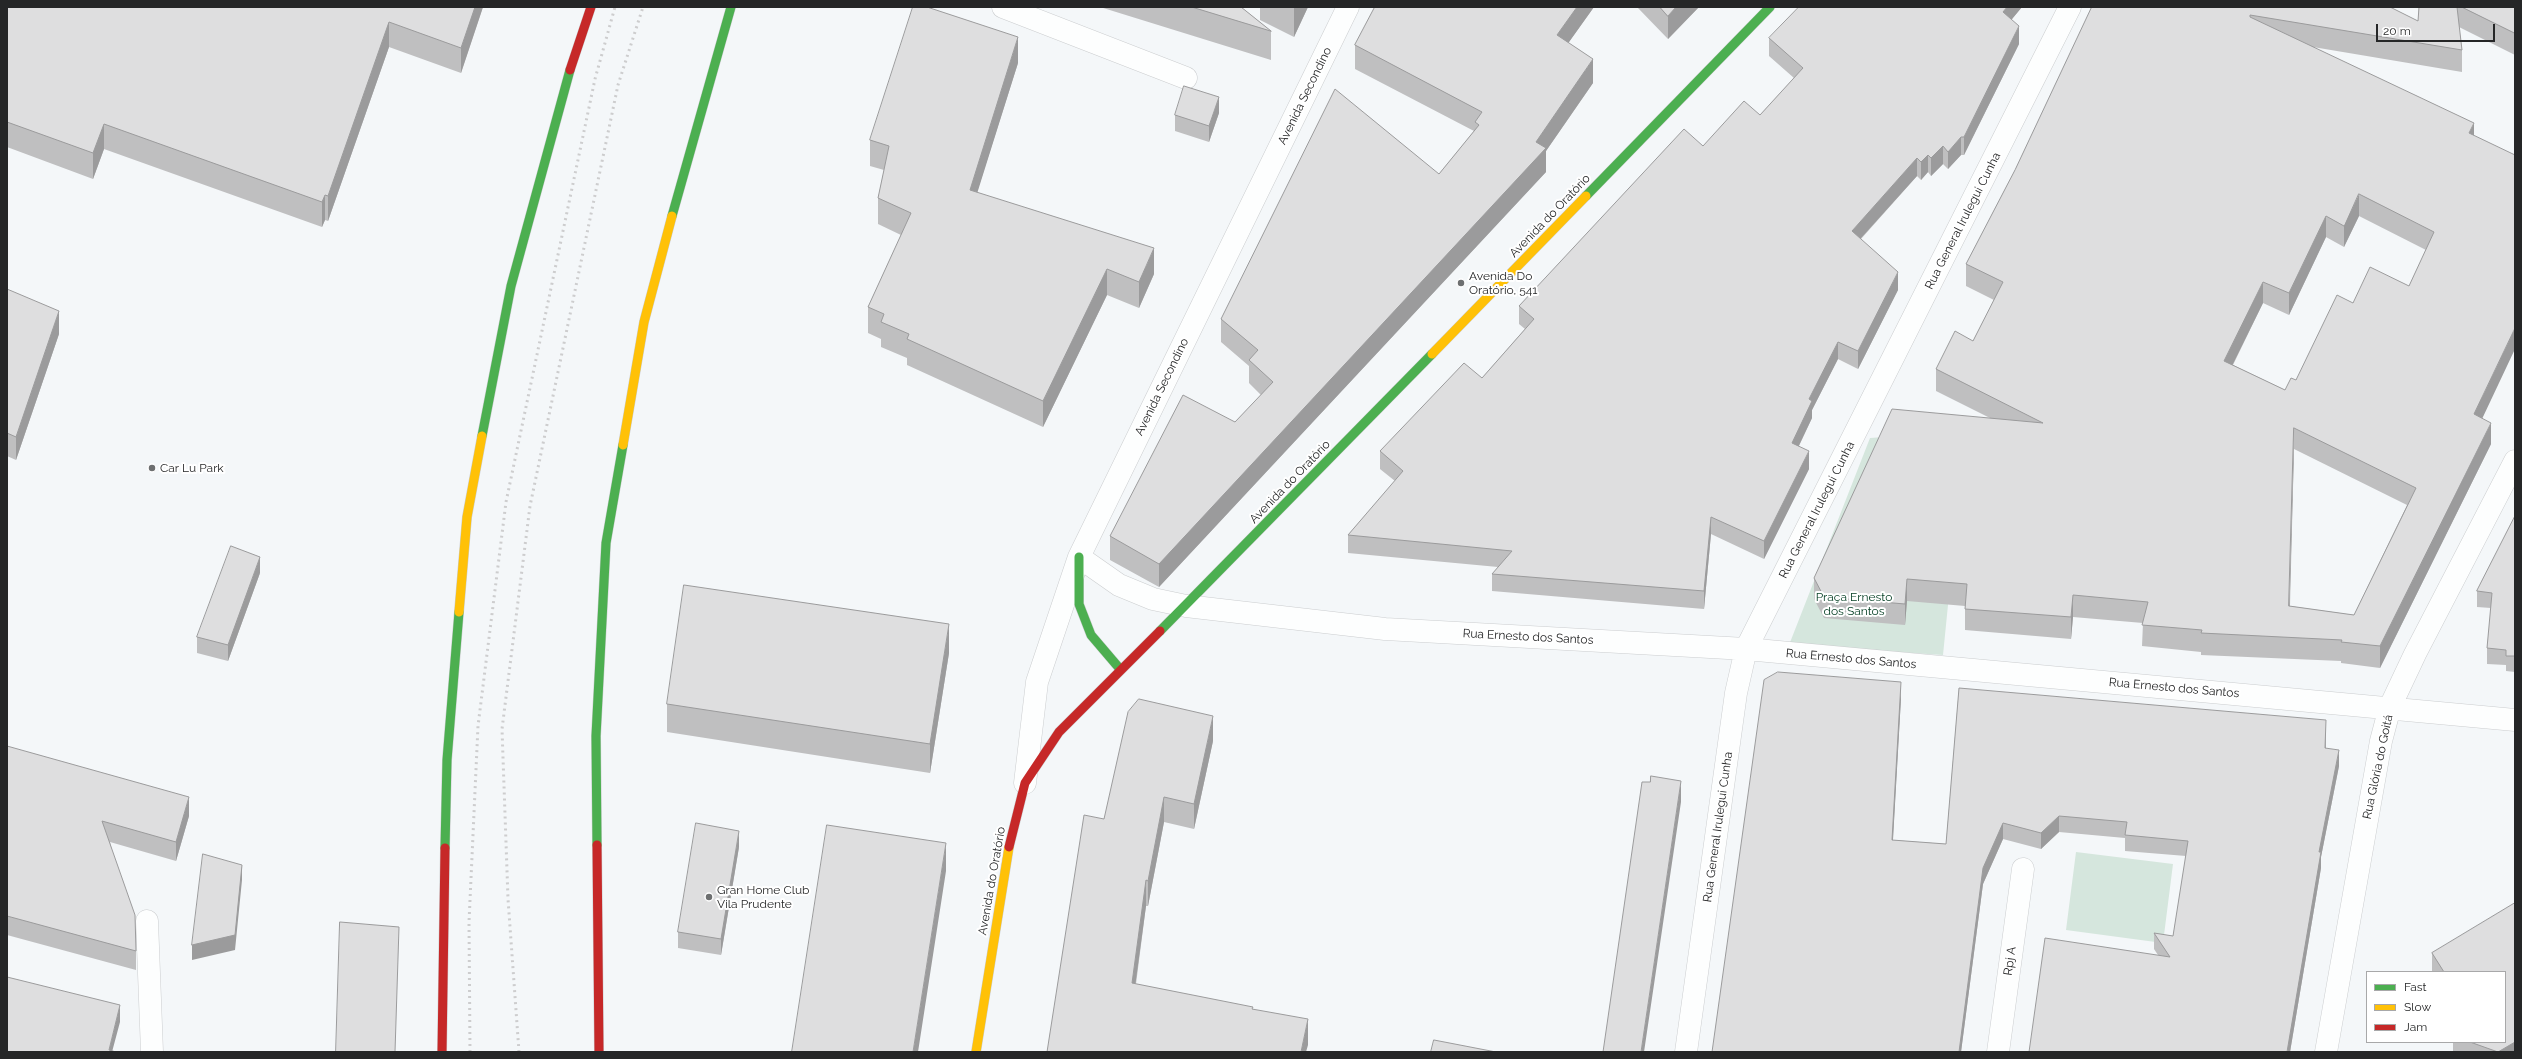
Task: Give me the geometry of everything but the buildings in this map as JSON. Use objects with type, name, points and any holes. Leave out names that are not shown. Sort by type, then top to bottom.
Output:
[{"type":"main road","points":[[442,1052],[447,760],[467,516],[511,286],[562,94],[591,7]]},
{"type":"main road","points":[[599,1052],[596,894],[596,736],[606,543],[644,322],[702,104],[731,7]]},
{"type":"main road","name":"Avenida do Oratório","points":[[976,1052],[1005,863],[1025,783],[1059,732],[1120,669],[1186,606],[1770,7]]},
{"type":"main road","points":[[1079,557],[1079,604],[1090,635],[1120,669]]},
{"type":"street","points":[[1003,7],[1186,78]]},
{"type":"street","name":"Avenida Secondino","points":[[1025,783],[1037,682],[1079,557],[1348,7]]},
{"type":"street","name":"Rua General Irulegui Cunha","points":[[1686,1052],[1736,693],[1746,649],[2070,7]]},
{"type":"street","name":"Rua Glória do Goitá","points":[[2326,1052],[2381,741],[2390,707],[2415,654],[2515,461]]},
{"type":"street","name":"Rua Ernesto dos Santos","points":[[1079,557],[1119,585],[1153,599],[1186,606],[1385,629],[1746,649],[2390,707],[2515,720]]},
{"type":"street","name":"Rpj A","points":[[1998,1052],[2023,869]]},
{"type":"street","points":[[147,920],[152,1052]]},
{"type":"green space","name":"Praça Ernesto dos Santos","points":[[1912,435],[1949,595],[1943,655],[1789,645],[1870,438]]},
{"type":"green space","points":[[2076,852],[2173,864],[2163,943],[2066,930]]},
{"type":"railway","points":[[470,1052],[469,922],[478,726],[506,502],[595,79],[615,7]]},
{"type":"railway","points":[[519,1052],[508,899],[502,729],[530,506],[618,85],[643,7]]},
{"type":"traffic: fast","points":[[672,216],[731,7]]},
{"type":"traffic: fast","points":[[1586,196],[1770,7]]},
{"type":"traffic: fast","points":[[482,436],[511,286],[570,70]]},
{"type":"traffic: fast","points":[[1160,631],[1432,354]]},
{"type":"traffic: fast","points":[[597,845],[596,736],[606,543],[623,445]]},
{"type":"traffic: fast","points":[[1079,557],[1079,604],[1091,635],[1120,669]]},
{"type":"traffic: fast","points":[[445,848],[447,760],[459,612]]},
{"type":"traffic: slow","points":[[1432,354],[1586,196]]},
{"type":"traffic: slow","points":[[623,445],[644,322],[672,216]]},
{"type":"traffic: slow","points":[[459,612],[467,517],[482,436]]},
{"type":"traffic: slow","points":[[976,1052],[1009,847]]},
{"type":"traffic: jam","points":[[570,70],[591,7]]},
{"type":"traffic: jam","points":[[1009,847],[1025,783],[1059,732],[1160,631]]},
{"type":"traffic: jam","points":[[597,845],[599,1052]]},
{"type":"traffic: jam","points":[[442,1052],[445,848]]},
{"type":"place","name":"Avenida Do Oratório, 541","points":[[1461,283]]},
{"type":"place","name":"Car Lu Park","points":[[152,468]]},
{"type":"place","name":"Gran Home Club Vila Prudente","points":[[709,897]]}]
